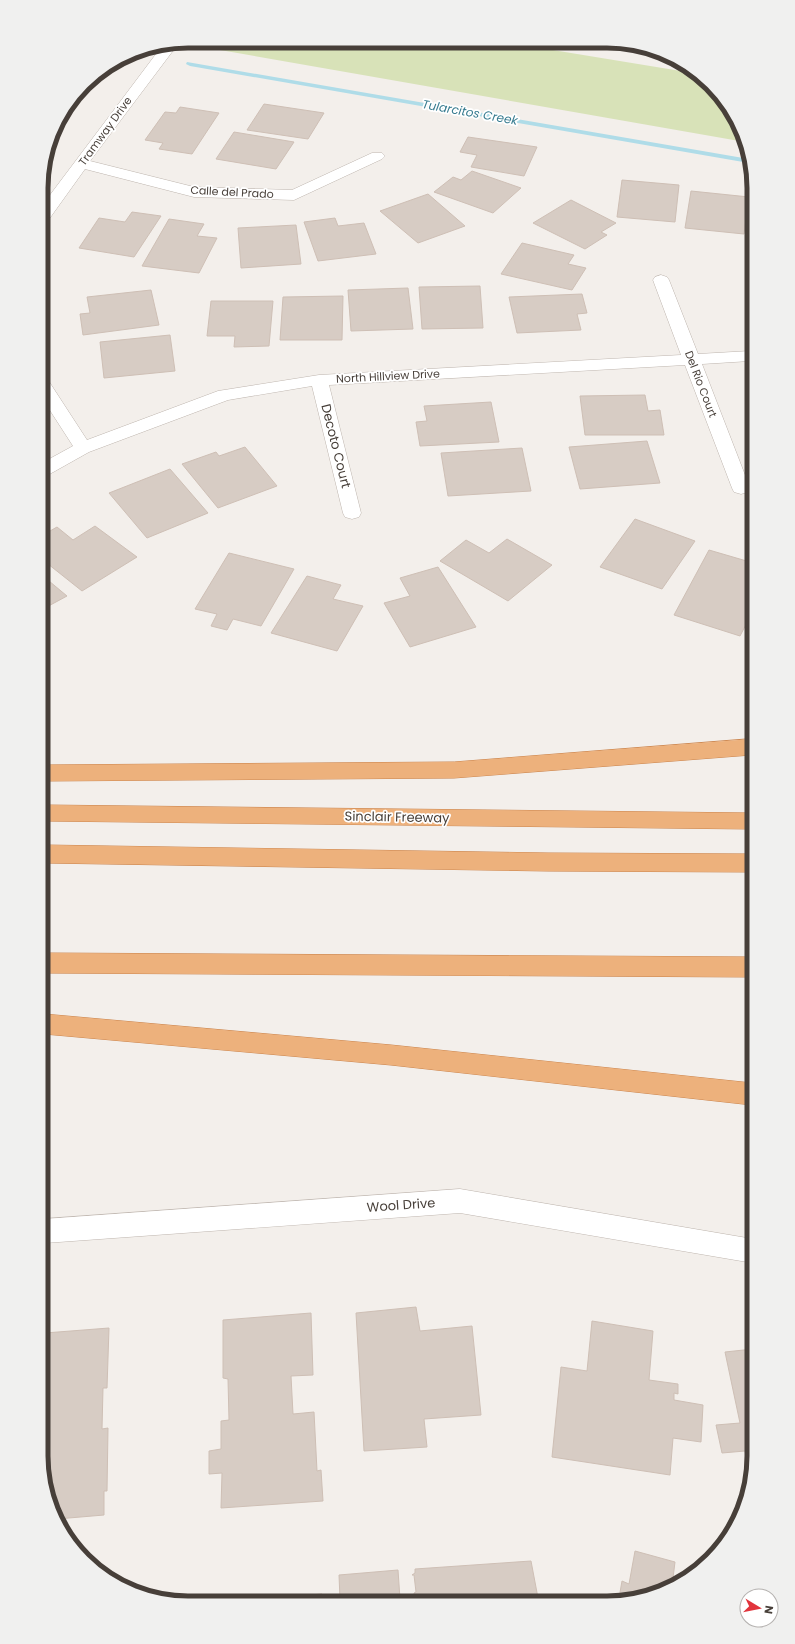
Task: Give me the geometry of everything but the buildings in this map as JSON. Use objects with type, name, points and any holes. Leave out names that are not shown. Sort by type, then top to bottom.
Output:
[{"type":"highway","points":[[48,773],[454,770],[690,753],[747,747]]},
{"type":"highway","name":"Sinclair Freeway","points":[[48,813],[747,821]]},
{"type":"highway","points":[[48,854],[532,862],[747,863]]},
{"type":"highway","points":[[48,963],[747,967]]},
{"type":"highway","points":[[48,1024],[391,1055],[747,1093]]},
{"type":"street","name":"Tramway Drive","points":[[48,211],[81,163],[166,50]]},
{"type":"street","name":"Calle del Prado","points":[[81,163],[194,192],[294,195],[377,156]]},
{"type":"street","name":"Del Rio Court","points":[[661,280],[741,488]]},
{"type":"street","name":"North Hillview Drive","points":[[48,468],[83,448],[224,395],[319,380],[747,356]]},
{"type":"street","name":"Decoto Court","points":[[319,380],[352,512]]},
{"type":"street","points":[[48,393],[83,448]]},
{"type":"street","name":"Wool Drive","points":[[48,1231],[460,1201],[747,1250]]},
{"type":"green space","points":[[209,48],[540,48],[684,72],[706,89],[718,103],[728,118],[738,141]]},
{"type":"waterway","name":"Tularcitos Creek","points":[[190,64],[744,160]]}]
